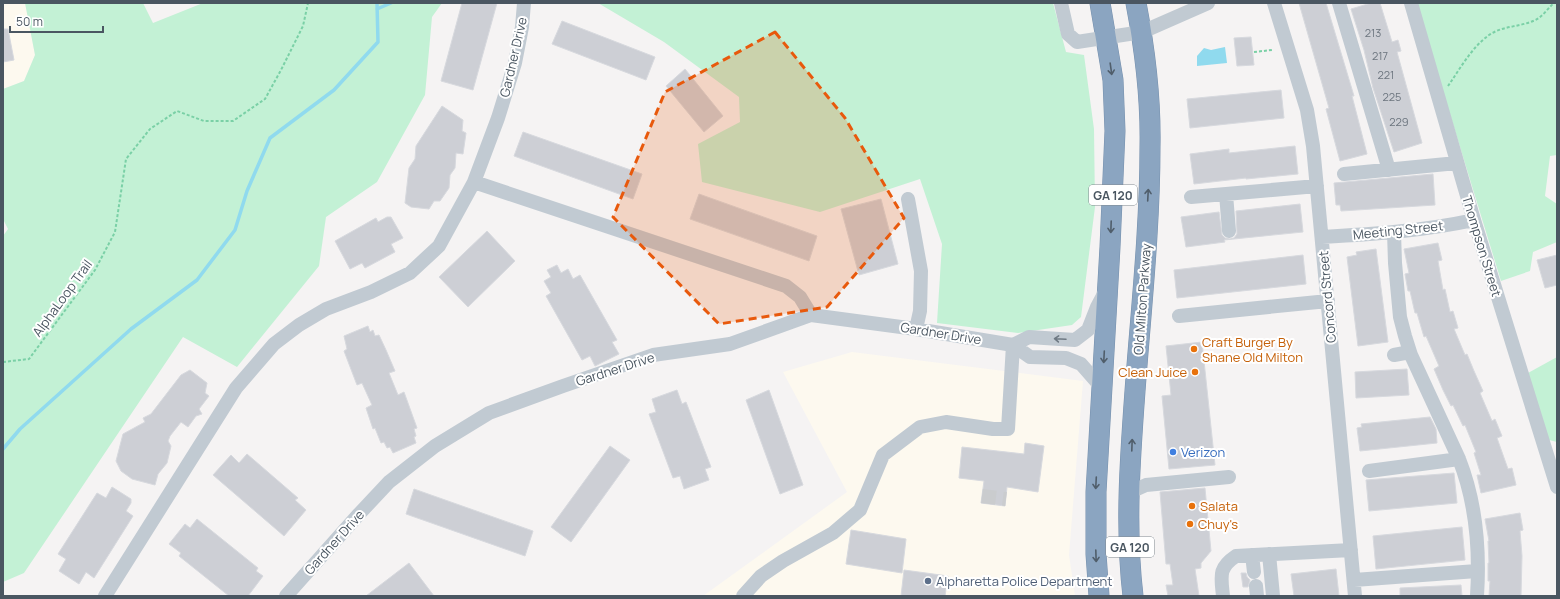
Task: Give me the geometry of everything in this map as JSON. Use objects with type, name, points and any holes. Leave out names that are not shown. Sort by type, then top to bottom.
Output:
[{"type":"highway","name":"GA 120","points":[[1099,596],[1096,554],[1096,492],[1115,131],[1113,80],[1100,3]]},
{"type":"highway","name":"Old Milton Parkway","points":[[1133,596],[1130,560],[1129,498],[1147,230],[1150,146],[1148,87],[1142,32],[1136,3]]},
{"type":"street","name":"Gardner Drive","points":[[105,596],[236,388],[274,344],[326,309],[371,292],[410,273],[439,246],[474,182],[498,118],[515,63],[522,27],[524,3]]},
{"type":"street","points":[[1061,3],[1068,34],[1077,42],[1142,32],[1208,3]]},
{"type":"street","name":"Concord Street","points":[[1274,3],[1307,110],[1314,146],[1355,596]]},
{"type":"street","points":[[1339,3],[1389,170]]},
{"type":"street","name":"Thompson Street","points":[[1411,3],[1474,220],[1557,487]]},
{"type":"street","points":[[1344,174],[1457,163]]},
{"type":"street","points":[[474,182],[786,286],[800,297],[811,315]]},
{"type":"street","points":[[1191,197],[1317,186]]},
{"type":"street","points":[[1226,194],[1229,231]]},
{"type":"street","points":[[908,199],[921,271],[920,311],[916,329]]},
{"type":"street","name":"Meeting Street","points":[[1322,237],[1432,228],[1474,220]]},
{"type":"street","points":[[1394,232],[1400,317],[1410,352],[1459,459],[1474,512],[1478,571],[1477,596]]},
{"type":"street","name":"Gardner Drive","points":[[1013,345],[1029,338],[1075,340],[1088,330],[1108,284]]},
{"type":"street","points":[[1179,316],[1328,301]]},
{"type":"street","name":"Gardner Drive","points":[[286,596],[389,482],[435,446],[489,413],[653,355],[730,344],[811,315],[916,329],[1013,345],[1030,357],[1066,358],[1081,364],[1102,388]]},
{"type":"street","points":[[743,596],[761,576],[783,561],[833,532],[860,510],[883,455],[920,427],[946,422],[993,429],[1008,429],[1013,345]]},
{"type":"street","points":[[1394,355],[1410,352]]},
{"type":"street","points":[[1370,471],[1459,459]]},
{"type":"street","points":[[1131,466],[1146,485]]},
{"type":"street","points":[[1129,498],[1136,490],[1146,485],[1229,477]]},
{"type":"street","points":[[1223,596],[1221,577],[1223,567],[1236,556],[1351,550]]},
{"type":"street","points":[[1270,554],[1273,596]]},
{"type":"street","points":[[1252,555],[1254,572]]},
{"type":"street","points":[[1354,580],[1478,571]]},
{"type":"path","name":"AlphaLoop Trail","points":[[3,362],[29,360],[95,270],[115,232],[126,158],[150,129],[177,111],[204,121],[233,121],[265,100],[303,26],[308,3]]},
{"type":"path","points":[[1436,93],[1443,91],[1449,86],[1460,66],[1477,46],[1489,35],[1509,26],[1534,21],[1541,17],[1554,3]]},
{"type":"path","points":[[1254,52],[1272,50]]},
{"type":"highlighted area","points":[[775,32],[845,118],[904,218],[827,307],[719,324],[613,217],[665,92]]},
{"type":"shaded area","points":[[3,3],[25,3],[35,55],[24,81],[3,89]]},
{"type":"shaded area","points":[[852,352],[1083,381],[1069,555],[1075,596],[703,596],[847,492],[783,372]]},
{"type":"green space","points":[[25,3],[143,3],[153,23],[203,3],[442,3],[432,17],[425,95],[377,182],[326,217],[319,266],[237,367],[183,337],[24,573],[3,582],[3,236],[8,229],[3,219],[3,89],[24,81],[35,55]]},
{"type":"green space","points":[[598,3],[1053,3],[1066,52],[1084,55],[1094,129],[1095,207],[1081,317],[1072,325],[1018,333],[937,323],[942,244],[920,179],[820,212],[702,182],[698,144],[740,122],[739,97],[664,42]]},
{"type":"green space","points":[[1416,3],[1557,3],[1557,155],[1550,156],[1545,196],[1557,204],[1557,242],[1533,252],[1530,271],[1501,281]]},
{"type":"green space","points":[[1557,357],[1557,442],[1549,440],[1528,373]]},
{"type":"water","points":[[1225,47],[1227,63],[1197,66],[1197,56],[1204,48],[1211,50]]},
{"type":"building","points":[[462,3],[497,3],[473,90],[441,81]]},
{"type":"building","points":[[1299,3],[1326,3],[1354,96],[1352,96],[1367,154],[1340,161],[1326,109],[1329,108]]},
{"type":"building","points":[[1371,3],[1380,3],[1392,42],[1398,40],[1401,51],[1397,52],[1422,143],[1394,152],[1373,88],[1364,50],[1351,9]]},
{"type":"building","points":[[562,21],[655,57],[646,80],[552,44]]},
{"type":"building","points":[[3,29],[8,29],[14,60],[3,62]]},
{"type":"building","points":[[1251,37],[1254,65],[1237,66],[1234,38]]},
{"type":"building","points":[[685,69],[723,116],[704,132],[666,86]]},
{"type":"building","points":[[1281,90],[1284,118],[1190,128],[1187,99]]},
{"type":"building","points":[[442,106],[463,120],[462,131],[466,133],[463,154],[456,153],[455,168],[450,175],[449,188],[440,201],[434,201],[429,209],[411,207],[405,203],[409,168],[415,159],[416,146]]},
{"type":"building","points":[[523,132],[642,174],[633,199],[514,156]]},
{"type":"building","points":[[1295,146],[1298,174],[1194,184],[1190,154],[1229,149],[1229,153]]},
{"type":"building","points":[[1433,174],[1435,205],[1341,211],[1340,205],[1336,205],[1334,183]]},
{"type":"building","points":[[699,194],[817,236],[809,261],[690,219]]},
{"type":"building","points":[[881,199],[898,264],[859,275],[841,209]]},
{"type":"building","points":[[1300,204],[1303,232],[1224,240],[1225,242],[1186,247],[1181,217],[1219,212],[1222,235],[1225,238],[1230,239],[1234,238],[1237,234],[1236,211]]},
{"type":"building","points":[[387,217],[391,217],[403,238],[391,244],[395,252],[365,268],[362,263],[350,269],[335,241],[376,218],[378,222]]},
{"type":"building","points":[[487,231],[515,261],[468,307],[439,277]]},
{"type":"building","points":[[1438,243],[1442,260],[1438,261],[1443,290],[1445,289],[1450,312],[1453,311],[1458,328],[1454,329],[1483,391],[1480,393],[1492,421],[1495,419],[1502,436],[1497,438],[1508,469],[1512,468],[1516,485],[1481,493],[1477,475],[1481,475],[1474,453],[1476,452],[1465,425],[1463,426],[1453,405],[1451,406],[1443,390],[1434,369],[1439,366],[1426,336],[1424,337],[1417,313],[1415,313],[1410,291],[1408,291],[1405,274],[1409,273],[1404,249]]},
{"type":"building","points":[[1376,249],[1388,342],[1358,346],[1347,257],[1357,255],[1356,252]]},
{"type":"building","points":[[1303,255],[1306,284],[1177,298],[1174,270]]},
{"type":"building","points":[[1557,255],[1557,285],[1545,288],[1537,260]]},
{"type":"building","points":[[557,265],[561,273],[568,269],[573,279],[580,275],[617,340],[612,342],[619,354],[595,366],[590,356],[582,360],[546,296],[551,293],[544,281],[551,277],[547,270]]},
{"type":"building","points":[[368,326],[370,332],[373,330],[375,336],[379,335],[395,371],[389,373],[398,395],[404,392],[417,428],[414,429],[416,443],[393,453],[390,447],[387,448],[384,442],[381,443],[375,428],[373,429],[366,408],[372,405],[362,383],[357,385],[344,351],[347,349],[344,336]]},
{"type":"building","points":[[1202,342],[1215,465],[1169,469],[1162,396],[1171,395],[1166,346]]},
{"type":"building","points":[[1407,369],[1409,395],[1356,398],[1355,372]]},
{"type":"building","points":[[190,370],[207,383],[205,393],[209,396],[199,409],[202,414],[196,416],[188,427],[181,422],[170,436],[168,441],[171,446],[167,463],[158,474],[155,485],[132,479],[121,471],[116,461],[123,434],[145,422],[143,418],[151,414],[181,375]]},
{"type":"building","points":[[677,390],[682,404],[686,402],[711,467],[705,469],[709,480],[684,489],[680,476],[673,478],[649,414],[656,412],[652,399]]},
{"type":"building","points":[[769,390],[803,485],[780,494],[746,400]]},
{"type":"building","points":[[1430,417],[1436,429],[1437,443],[1360,451],[1357,428],[1362,427],[1361,424]]},
{"type":"building","points":[[1025,443],[1044,446],[1038,492],[1007,487],[1005,506],[981,503],[984,481],[959,478],[962,447],[1024,454]]},
{"type":"building","points":[[610,446],[630,460],[571,542],[551,527]]},
{"type":"building","points":[[247,454],[298,498],[295,500],[306,510],[284,536],[213,475],[231,455],[239,463]]},
{"type":"building","points":[[1454,473],[1457,503],[1369,511],[1366,480]]},
{"type":"building","points":[[112,487],[131,499],[131,503],[126,511],[133,516],[94,578],[86,572],[79,584],[59,571],[66,559],[58,554],[97,493],[106,498]]},
{"type":"building","points":[[1205,488],[1211,551],[1201,563],[1201,568],[1195,569],[1199,596],[1168,596],[1166,585],[1173,585],[1170,564],[1166,564],[1160,492]]},
{"type":"building","points":[[414,489],[533,531],[525,556],[406,514]]},
{"type":"building","points":[[1520,513],[1523,530],[1520,531],[1522,556],[1521,596],[1489,596],[1489,541],[1485,519]]},
{"type":"building","points":[[197,519],[258,568],[256,571],[263,576],[248,596],[229,596],[179,556],[181,553],[169,544],[185,524],[190,528]]},
{"type":"building","points":[[1462,527],[1465,560],[1376,569],[1373,536]]},
{"type":"building","points":[[851,530],[906,539],[902,573],[846,564]]},
{"type":"building","points":[[409,563],[434,596],[366,596]]},
{"type":"building","points":[[1336,569],[1339,596],[1294,596],[1291,574]]},
{"type":"building","name":"Alpharetta Police Department","points":[[904,570],[948,576],[945,596],[901,596]]},
{"type":"building","points":[[1241,573],[1246,573],[1250,580],[1248,587],[1243,587]]},
{"type":"building","points":[[1461,585],[1462,596],[1400,596],[1400,588]]},
{"type":"waterway","points":[[3,449],[20,429],[131,329],[197,280],[235,230],[247,191],[270,138],[334,90],[378,42],[377,3]]},
{"type":"waterway","points":[[377,9],[391,3]]},
{"type":"tunnel","points":[[982,496],[1006,499]]},
{"type":"place","name":"Craft Burger By Shane Old Milton","points":[[1194,349]]},
{"type":"place","name":"Clean Juice","points":[[1195,372]]},
{"type":"place","name":"Verizon","points":[[1173,452]]},
{"type":"place","name":"Salata","points":[[1192,506]]},
{"type":"place","name":"Chuy's","points":[[1190,524]]},
{"type":"place","name":"Alpharetta Police Department","points":[[928,581]]}]
